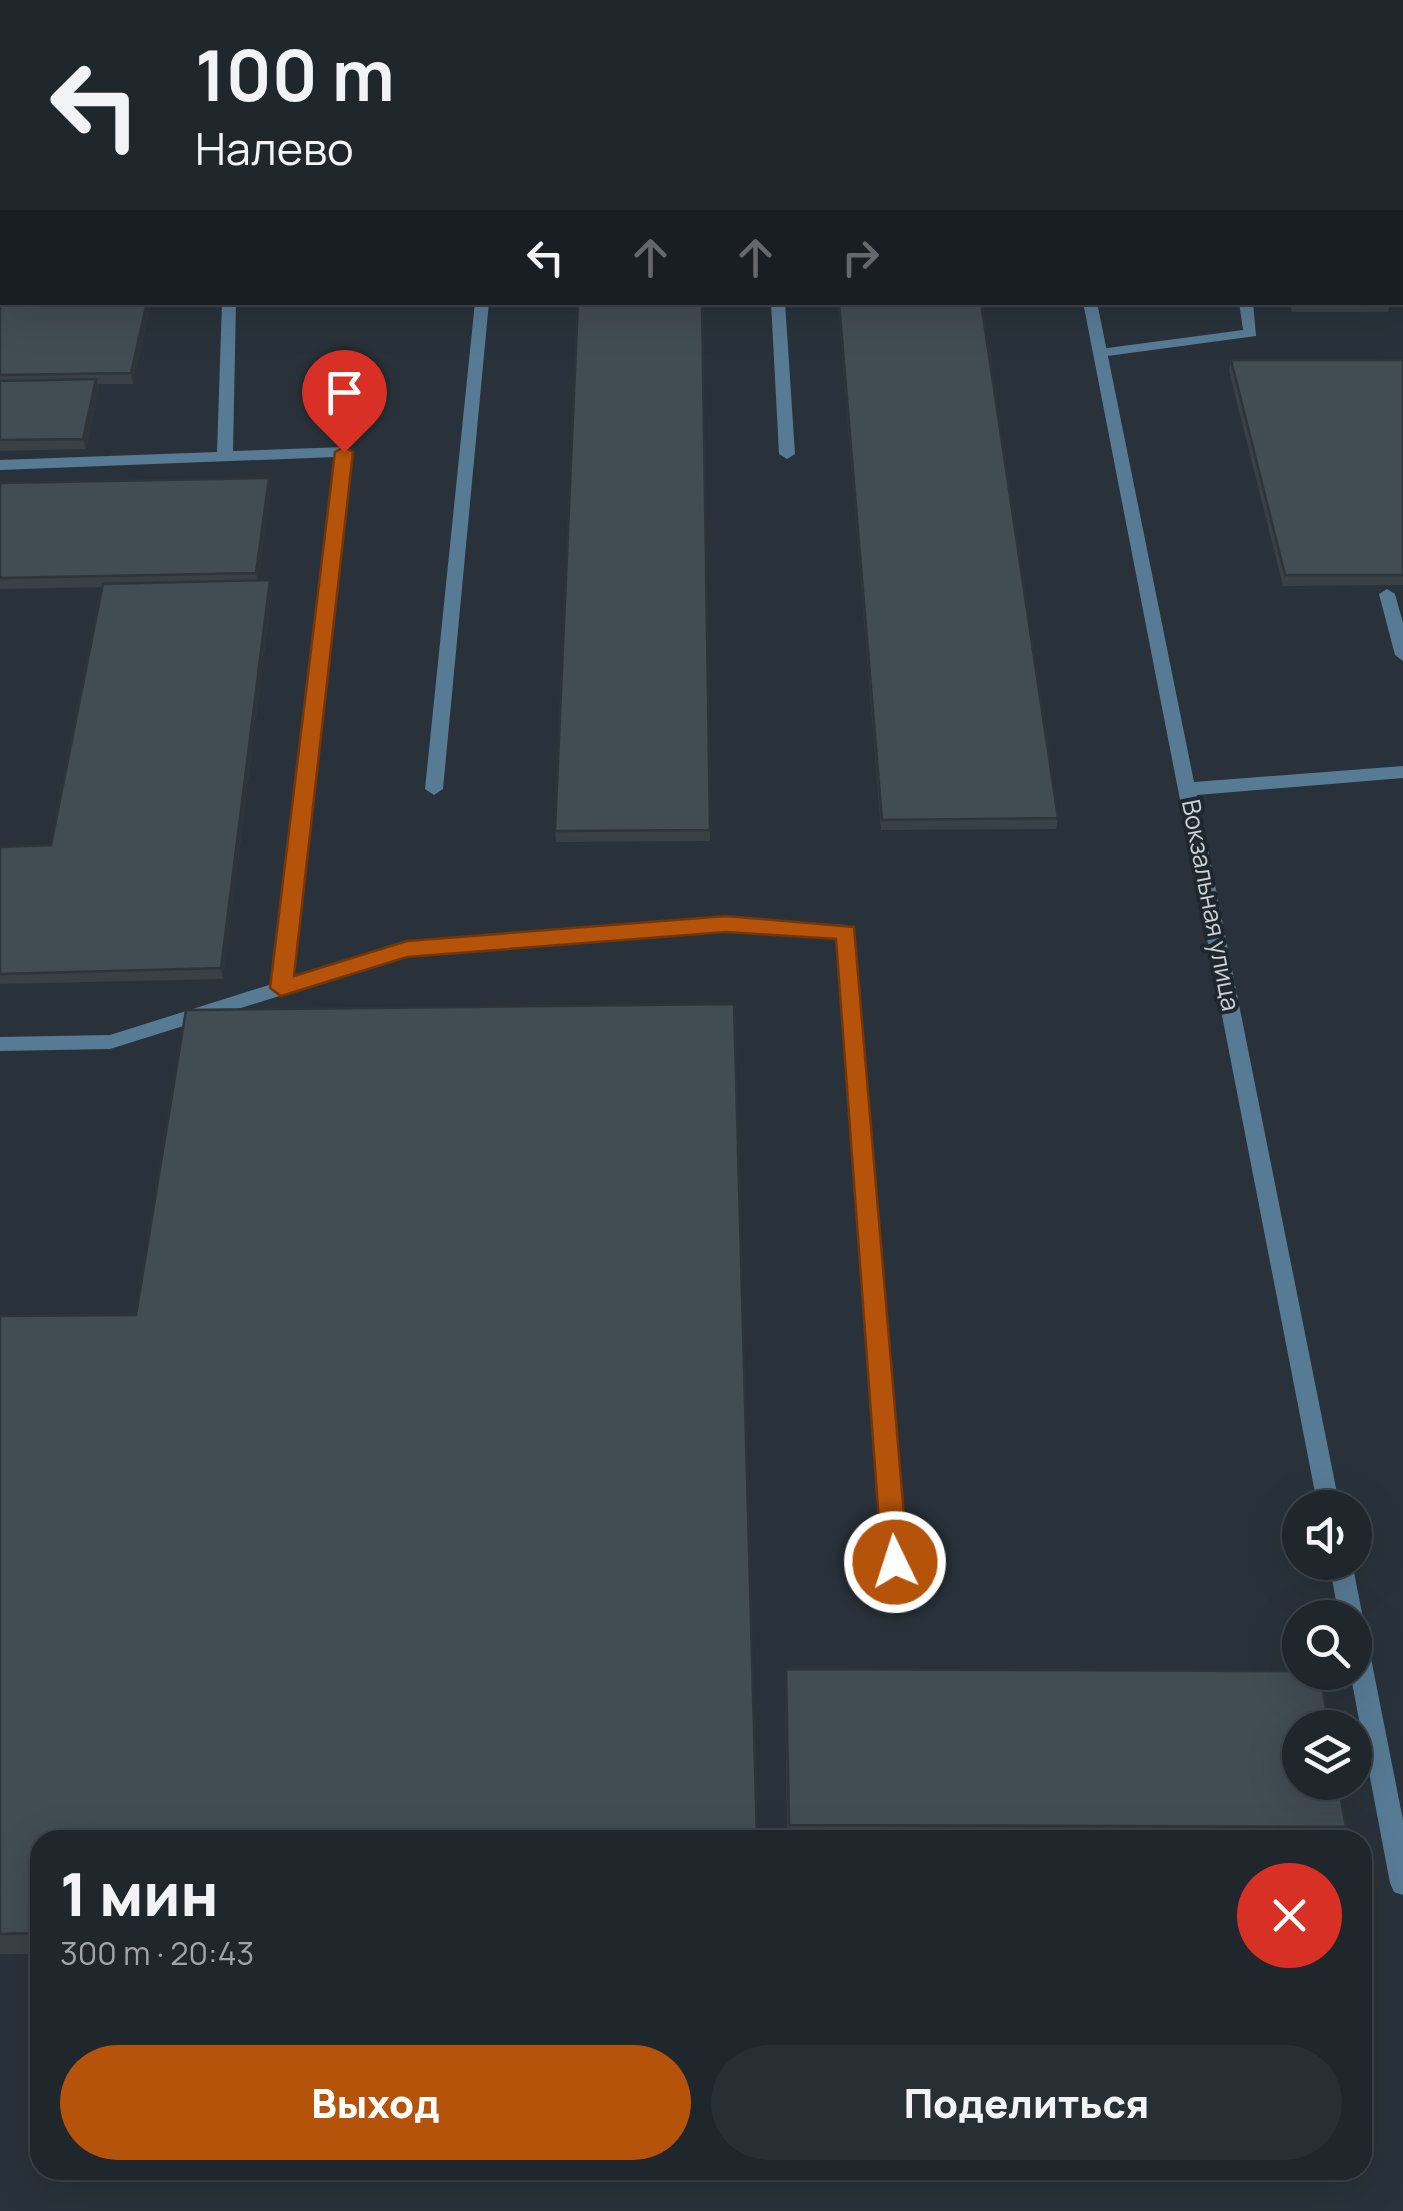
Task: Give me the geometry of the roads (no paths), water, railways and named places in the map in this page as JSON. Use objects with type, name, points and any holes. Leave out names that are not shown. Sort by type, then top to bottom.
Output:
[{"type":"street","points":[[224,457],[228,305]]},
{"type":"street","points":[[434,789],[482,305]]},
{"type":"street","points":[[778,305],[787,454]]},
{"type":"street","name":"Вокзальная улица","points":[[1091,305],[1326,1490]]},
{"type":"street","points":[[1100,352],[1251,333],[1246,305]]},
{"type":"street","points":[[0,465],[344,452],[281,988]]},
{"type":"street","points":[[1387,594],[1403,656]]},
{"type":"street","points":[[1188,788],[1403,772]]},
{"type":"street","points":[[0,1044],[110,1042],[407,949],[726,924],[846,932],[895,1562]]},
{"type":"street","points":[[1365,1690],[1403,1883]]}]
